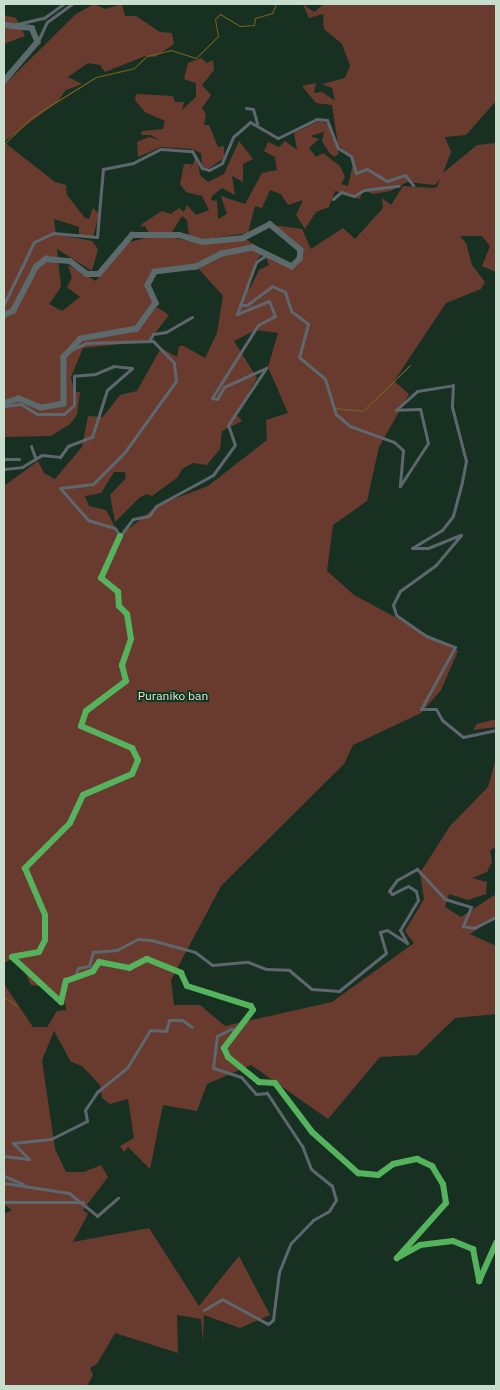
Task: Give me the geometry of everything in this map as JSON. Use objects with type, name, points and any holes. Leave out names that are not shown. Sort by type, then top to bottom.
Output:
[{"type":"highway","points":[[4,25],[17,24],[36,31],[38,42],[4,82]]},
{"type":"highway","points":[[4,315],[13,311],[36,267],[46,259],[70,261],[87,274],[99,274],[132,235],[179,235],[203,242],[243,238],[270,224],[299,245],[302,253],[292,267],[265,256],[257,249],[246,249],[196,267],[155,272],[148,285],[156,303],[137,330],[82,339],[68,351],[62,361],[67,391],[64,404],[41,408],[19,399],[4,405]]},
{"type":"street","points":[[38,42],[47,22],[63,4]]},
{"type":"street","points":[[17,24],[44,18],[72,4]]},
{"type":"street","points":[[246,108],[253,109],[257,123]]},
{"type":"street","points":[[4,304],[34,242],[52,233],[98,237],[103,169],[163,149],[195,152],[202,168],[209,170],[229,155],[235,134],[249,123],[257,123],[278,138],[317,119],[327,120],[338,148],[351,156],[356,173],[367,169],[387,181],[405,175],[413,185]]},
{"type":"street","points":[[333,199],[340,192],[354,196],[364,190],[399,186]]},
{"type":"street","points":[[265,256],[256,262],[237,314],[242,316],[272,301],[275,316],[258,325],[213,397],[215,400],[224,387],[266,368],[228,425],[234,445],[211,477],[156,506],[149,516],[134,519],[120,536],[101,578],[118,592],[119,606],[127,614],[131,639],[122,665],[126,681],[86,710],[81,726],[132,748],[138,760],[132,774],[83,794],[70,823],[24,868],[45,915],[44,940],[39,952],[12,957],[38,976],[61,1002],[66,981],[95,969],[99,962],[129,968],[147,958],[177,970],[187,986],[251,1006],[253,1010],[224,1048],[228,1057],[258,1082],[275,1083],[312,1132],[358,1173],[378,1175],[393,1164],[416,1159],[432,1166],[446,1203],[397,1258],[420,1244],[453,1241],[473,1249],[479,1281],[496,1243]]},
{"type":"street","points":[[240,305],[247,305],[272,286],[284,290],[291,311],[308,324],[299,357],[325,379],[336,414],[350,426],[394,442],[403,450],[400,486],[428,443],[420,409],[396,410],[417,391],[453,385],[452,407],[466,461],[462,482],[453,516],[442,530],[412,548],[428,548],[461,535],[436,565],[400,591],[393,605],[396,615],[426,636],[455,647],[421,709],[436,709],[442,720],[463,737],[496,730]]},
{"type":"street","points":[[148,341],[153,334],[166,332],[192,317]]},
{"type":"street","points":[[68,351],[86,343],[148,341],[174,364],[176,381],[155,407],[144,430],[92,484],[60,488],[88,520],[115,528],[120,536]]},
{"type":"street","points":[[4,405],[21,404],[36,414],[64,414],[72,409],[76,398],[74,376],[95,374],[114,366],[132,366],[131,373],[106,390],[92,438],[68,446],[60,457],[35,457],[22,467],[4,469]]},
{"type":"street","points":[[31,446],[35,457]]},
{"type":"street","points":[[4,459],[19,459]]},
{"type":"street","points":[[75,976],[78,968],[89,966],[93,952],[117,950],[138,939],[151,940],[194,952],[212,965],[248,962],[266,969],[289,970],[312,989],[339,991],[368,964],[382,959],[386,946],[380,932],[387,930],[407,943],[400,930],[418,900],[416,891],[408,886],[392,894],[389,891],[397,880],[417,869],[445,899],[471,907],[463,926],[474,928],[496,917]]},
{"type":"street","points":[[4,1156],[29,1158],[13,1143],[51,1139],[87,1121],[85,1110],[97,1092],[127,1068],[150,1030],[166,1031],[169,1020],[182,1020],[192,1027]]},
{"type":"street","points":[[204,1310],[222,1299],[268,1324],[273,1320],[279,1272],[291,1243],[312,1220],[329,1211],[336,1200],[332,1186],[311,1169],[302,1146],[267,1093],[256,1094],[242,1077],[213,1068],[217,1036],[231,1029],[238,1031]]},
{"type":"street","points":[[4,1176],[23,1184]]},
{"type":"street","points":[[4,1183],[23,1184],[69,1193],[84,1202],[97,1216],[118,1198]]},
{"type":"street","points":[[4,1202],[84,1202]]},
{"type":"green space","points":[[94,4],[105,9],[122,4],[125,16],[136,16],[160,32],[172,33],[174,44],[155,57],[145,56],[105,72],[100,65],[88,63],[68,77],[82,84],[66,90],[57,102],[4,142],[4,85],[76,14]]},
{"type":"green space","name":"Puraniko ban","points":[[303,4],[314,12],[324,4],[496,4],[496,101],[466,135],[445,137],[451,152],[443,173],[477,145],[496,143],[496,272],[482,266],[490,246],[482,236],[460,236],[466,243],[472,265],[485,282],[481,289],[446,303],[394,381],[409,394],[379,447],[367,501],[333,525],[327,571],[354,595],[458,651],[441,690],[421,713],[353,745],[344,764],[221,886],[171,980],[174,1005],[200,1005],[225,1026],[332,1002],[414,943],[405,931],[424,899],[420,873],[450,826],[488,787],[496,758],[496,846],[490,851],[492,862],[487,872],[472,878],[487,882],[486,894],[468,900],[449,894],[445,907],[461,917],[496,894],[496,917],[470,934],[496,946],[496,1014],[455,1018],[417,1055],[380,1057],[328,1119],[251,1065],[207,1084],[197,1111],[163,1105],[150,1169],[128,1147],[124,1152],[120,1146],[134,1138],[128,1099],[110,1104],[102,1098],[100,1085],[82,1066],[71,1062],[54,1031],[42,1060],[55,1149],[66,1172],[84,1172],[101,1165],[108,1177],[83,1210],[88,1214],[73,1242],[149,1228],[199,1306],[239,1256],[270,1315],[240,1328],[204,1315],[203,1342],[201,1319],[177,1315],[178,1353],[115,1333],[97,1364],[90,1368],[93,1375],[87,1386],[4,1386],[4,1214],[12,1210],[4,1204],[4,984],[33,1027],[47,1027],[57,1011],[66,1010],[65,1001],[47,987],[31,985],[17,956],[4,963],[4,486],[38,461],[44,473],[55,479],[82,447],[88,416],[103,417],[120,395],[137,391],[161,348],[177,357],[179,346],[184,346],[205,358],[217,333],[223,296],[197,267],[155,272],[148,285],[155,306],[169,315],[149,341],[83,348],[71,377],[74,392],[80,392],[77,415],[70,424],[51,436],[4,437],[4,142],[55,182],[66,185],[67,195],[85,218],[89,219],[93,208],[99,214],[93,237],[79,235],[79,227],[54,219],[56,234],[92,241],[98,249],[92,271],[57,249],[61,287],[49,304],[62,311],[80,297],[67,287],[72,278],[68,265],[96,281],[129,242],[151,237],[145,226],[140,227],[162,211],[171,214],[179,208],[184,212],[187,205],[196,215],[209,210],[202,196],[186,192],[180,184],[184,164],[192,164],[189,172],[197,155],[200,175],[208,182],[224,174],[239,141],[253,159],[243,164],[243,182],[232,176],[235,195],[222,188],[212,196],[211,200],[217,201],[218,219],[227,214],[221,196],[245,204],[262,173],[277,170],[275,157],[264,151],[268,142],[279,147],[285,141],[297,150],[294,133],[319,121],[330,124],[339,153],[335,157],[330,154],[322,141],[324,132],[310,136],[319,139],[309,148],[316,157],[323,153],[340,166],[345,177],[341,184],[348,186],[354,159],[338,145],[332,105],[316,103],[302,86],[316,83],[314,93],[322,92],[335,101],[332,88],[322,84],[345,78],[350,66],[342,44],[324,29],[323,14],[309,18]],"holes":[[[440,179],[437,187],[432,188],[403,186],[391,205],[382,198],[383,208],[355,239],[343,228],[311,249],[302,229],[272,225],[299,249],[298,259],[288,266],[247,240],[206,244],[169,237],[182,216],[187,220],[189,235],[198,240],[248,233],[255,206],[262,208],[270,190],[281,194],[288,205],[303,200],[296,215],[305,229],[316,212],[329,207],[335,191],[360,199],[363,188],[372,194],[391,191],[407,182],[435,185]],[[264,252],[269,265],[259,270],[249,290],[255,262]],[[256,330],[278,333],[268,367],[288,413],[266,420],[267,440],[208,486],[158,505],[120,536],[106,510],[89,506],[85,496],[101,493],[114,472],[125,472],[126,478],[110,495],[115,522],[139,498],[147,494],[152,496],[178,477],[182,469],[193,463],[207,465],[220,449],[222,431],[242,421],[236,414],[257,378],[234,341]]]},
{"type":"green space","points":[[4,15],[16,18],[25,36],[4,44]]},
{"type":"green space","points":[[201,58],[207,63],[213,60],[214,70],[202,85],[211,95],[202,108],[206,114],[204,125],[209,125],[218,147],[224,146],[224,158],[208,169],[202,166],[201,153],[192,149],[161,147],[138,157],[137,142],[149,137],[160,140],[150,135],[141,135],[142,131],[163,129],[165,121],[145,112],[135,100],[136,94],[173,96],[175,102],[184,102],[182,110],[196,97],[196,83],[184,79],[188,63]]},
{"type":"green space","points":[[496,719],[496,727],[473,730],[477,724]]},
{"type":"waterway","points":[[4,144],[32,117],[96,77],[134,68],[147,56],[171,50],[196,58],[218,36],[215,19],[220,14],[240,26],[254,25],[255,18],[272,13],[276,4]]},
{"type":"waterway","points":[[335,408],[363,411],[410,365]]},
{"type":"waterway","points":[[4,997],[17,1006]]},
{"type":"cycle path","points":[[120,536],[101,578],[118,592],[119,606],[127,614],[131,639],[122,665],[126,681],[86,711],[81,726],[132,748],[138,760],[132,774],[83,795],[70,823],[25,868],[45,915],[45,940],[39,952],[12,957],[61,1002],[66,981],[93,971],[99,962],[129,968],[147,959],[181,973],[187,986],[251,1006],[253,1010],[224,1048],[228,1057],[259,1082],[275,1083],[312,1132],[358,1173],[378,1175],[393,1164],[417,1159],[432,1166],[443,1184],[446,1203],[397,1258],[420,1245],[453,1241],[473,1249],[479,1281],[496,1243]]}]
